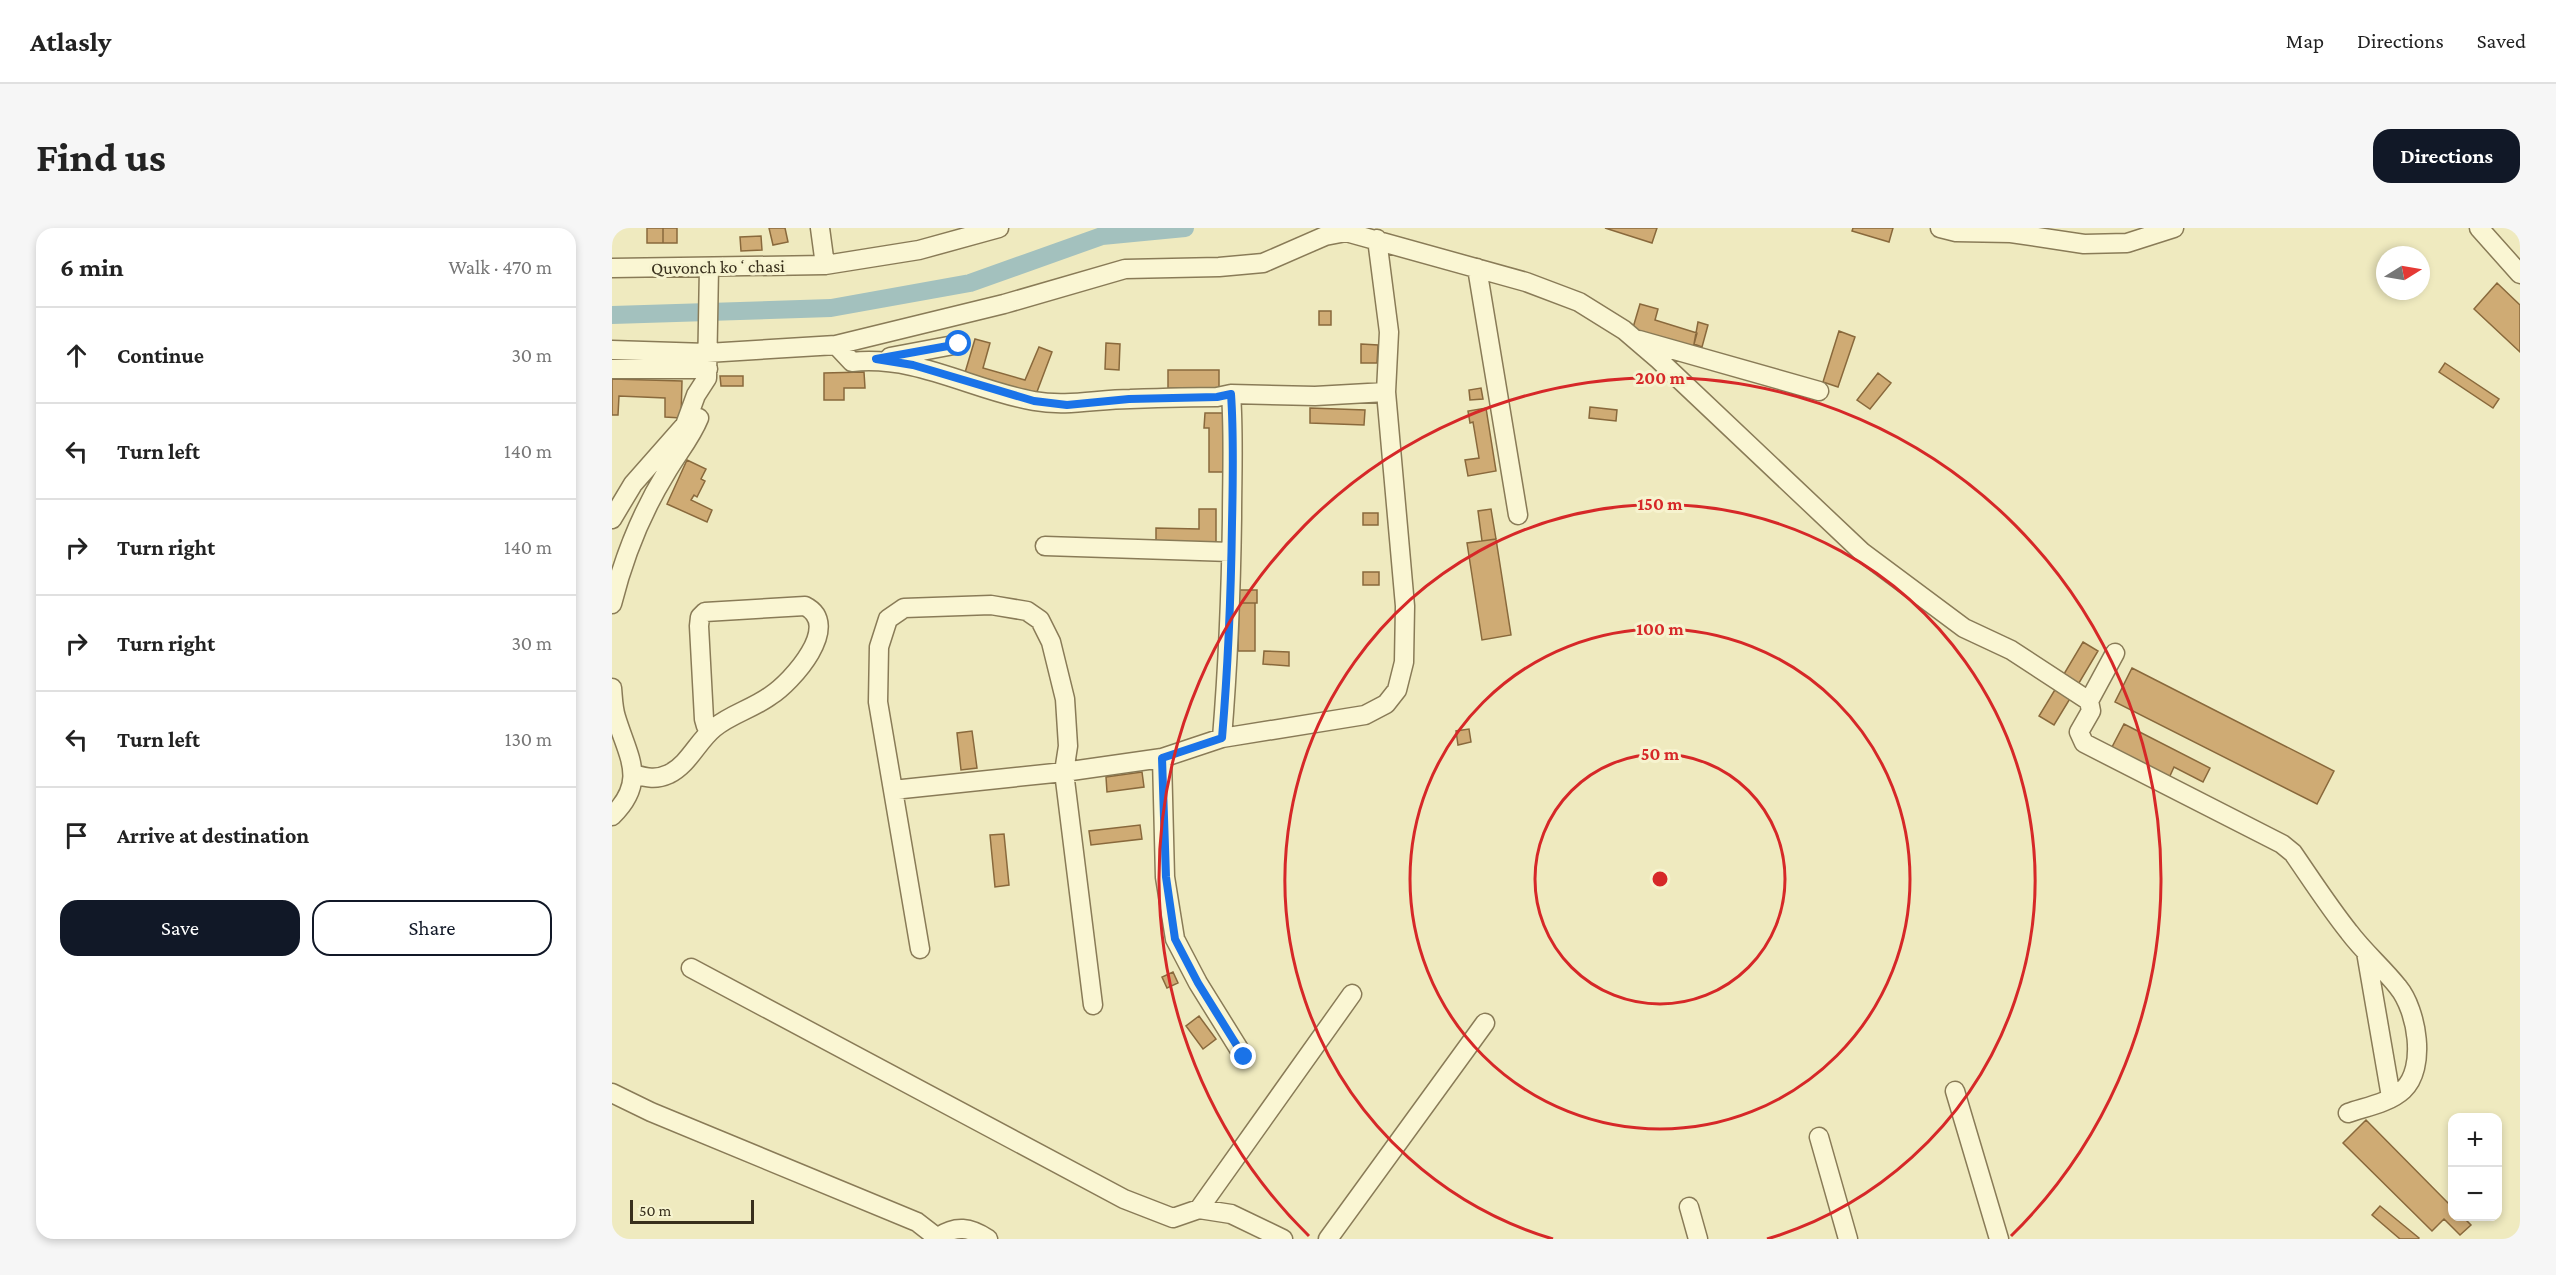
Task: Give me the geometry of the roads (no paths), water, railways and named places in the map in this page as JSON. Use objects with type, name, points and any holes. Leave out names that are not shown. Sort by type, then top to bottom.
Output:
[{"type":"street","points":[[820,228],[825,266]]},
{"type":"street","name":"Quvonch koʻchasi","points":[[612,268],[825,266],[920,250],[999,228]]},
{"type":"street","points":[[1940,228],[1956,232],[2011,233],[2084,244],[2127,243],[2174,228]]},
{"type":"street","points":[[2479,228],[2520,274]]},
{"type":"street","points":[[612,369],[707,367],[836,345],[1004,304],[1125,270],[1263,263],[1325,236],[1348,230],[1526,282],[1579,302],[1635,339],[1761,454],[1862,552],[1964,628],[2011,650],[2090,700]]},
{"type":"street","points":[[893,790],[1064,772],[1162,758],[1222,738],[1365,715],[1386,704],[1397,690],[1404,662],[1405,606],[1386,392],[1389,332],[1377,239]]},
{"type":"street","points":[[612,604],[619,578],[644,518],[666,473],[692,435],[706,399],[709,267]]},
{"type":"street","points":[[1477,268],[1518,515]]},
{"type":"street","points":[[1635,339],[1819,391]]},
{"type":"street","points":[[836,345],[852,362],[959,344]]},
{"type":"street","points":[[612,350],[707,367]]},
{"type":"street","points":[[876,359],[913,365],[1034,401],[1067,405],[1129,399],[1217,397],[1231,394],[1315,396],[1386,392]]},
{"type":"street","points":[[612,519],[633,483],[685,425],[707,367]]},
{"type":"street","points":[[1222,738],[1228,663],[1231,552],[1233,418],[1231,394]]},
{"type":"street","points":[[1045,546],[1231,552]]},
{"type":"street","points":[[920,949],[878,702],[879,647],[888,619],[904,608],[991,605],[1027,611],[1040,620],[1051,642],[1065,699],[1068,746],[1064,772],[1093,1005]]},
{"type":"street","points":[[634,774],[657,779],[671,773],[688,759],[711,730],[730,716],[770,696],[789,681],[804,661],[820,628],[819,618],[815,611],[805,606],[705,612],[700,617],[704,719],[706,726],[711,730]]},
{"type":"street","points":[[2115,653],[2090,700],[2091,711],[2079,732],[2084,743],[2282,844],[2293,853],[2349,933],[2400,989],[2411,1014],[2418,1045],[2415,1071],[2404,1090],[2348,1113]]},
{"type":"street","points":[[612,688],[615,714],[630,755],[634,774],[632,789],[625,803],[612,816]]},
{"type":"street","points":[[1162,758],[1166,877],[1175,939],[1198,983],[1244,1057]]},
{"type":"street","points":[[2366,952],[2391,1097]]},
{"type":"street","points":[[691,968],[1124,1199],[1173,1218],[1198,1209],[1231,1214],[1283,1239]]},
{"type":"street","points":[[1198,1209],[1352,994]]},
{"type":"street","points":[[1328,1239],[1485,1023]]},
{"type":"street","points":[[1954,1091],[1999,1239]]},
{"type":"street","points":[[612,1093],[651,1112],[917,1222],[938,1238],[956,1228],[965,1228],[988,1239]]},
{"type":"street","points":[[1819,1137],[1848,1239]]},
{"type":"street","points":[[1689,1207],[1698,1239]]},
{"type":"waterway","points":[[612,315],[831,308],[970,283],[1102,236],[1185,228]]}]
